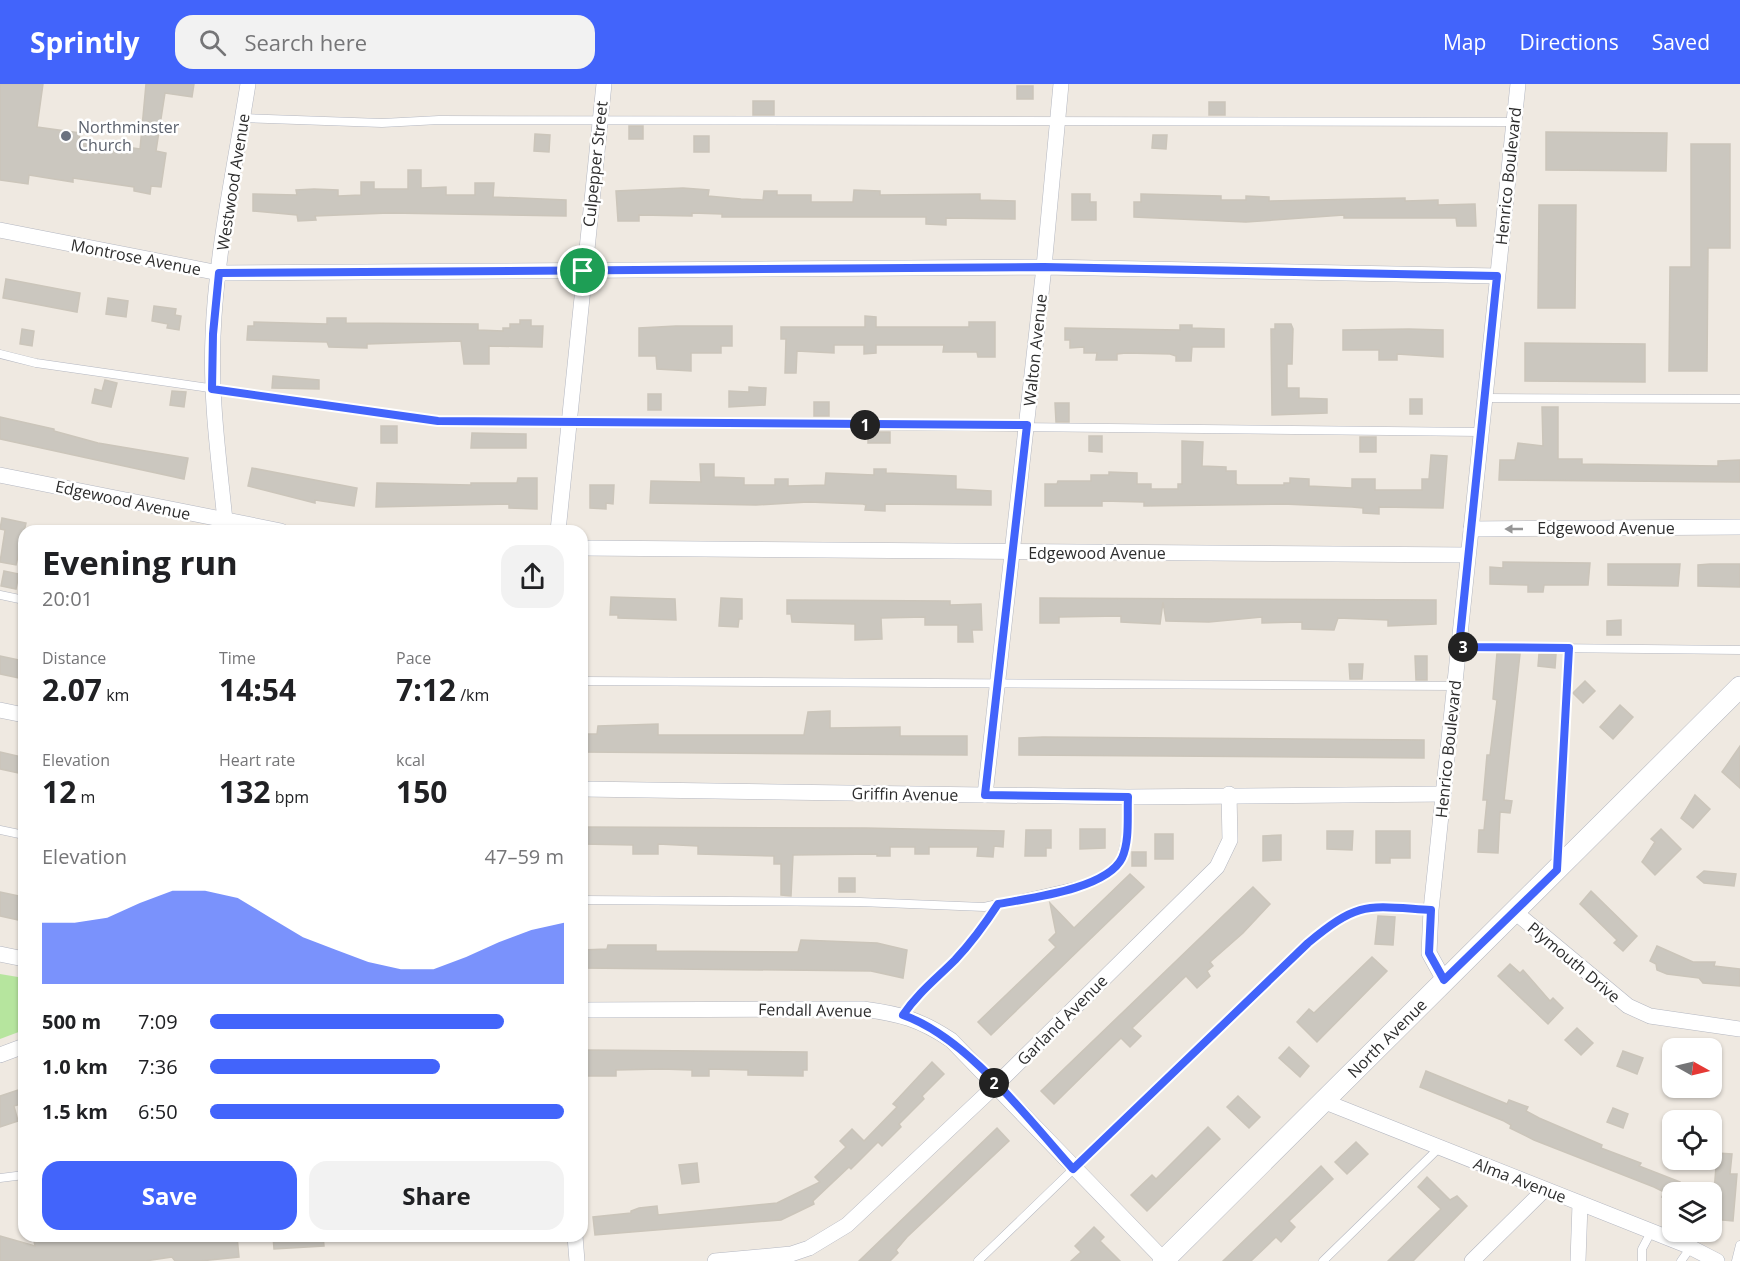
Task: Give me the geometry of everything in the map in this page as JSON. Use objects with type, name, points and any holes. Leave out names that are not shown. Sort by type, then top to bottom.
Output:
[{"type":"street","name":"Westwood Avenue","points":[[226,525],[212,389],[213,334],[219,273],[248,84]]},
{"type":"street","name":"Culpepper Street","points":[[559,525],[604,84]]},
{"type":"street","name":"Walton Avenue","points":[[985,795],[1044,267],[1061,84]]},
{"type":"street","name":"Henrico Boulevard","points":[[1444,980],[1429,953],[1431,910],[1518,84]]},
{"type":"street","name":"Montrose Avenue","points":[[0,230],[219,273],[1044,267],[1497,276]]},
{"type":"street","name":"Edgewood Avenue","points":[[0,475],[222,525]]},
{"type":"street","name":"Edgewood Avenue","points":[[1471,529],[1740,527]]},
{"type":"street","name":"Edgewood Avenue","points":[[588,548],[1468,555]]},
{"type":"street","name":"North Avenue","points":[[1163,1260],[1740,687]]},
{"type":"street","points":[[0,710],[18,714]]},
{"type":"street","name":"Griffin Avenue","points":[[588,789],[1128,797],[1229,794],[1444,794]]},
{"type":"street","name":"Garland Avenue","points":[[715,1261],[791,1254],[828,1238],[847,1224],[996,1085],[1217,867],[1230,840],[1229,794]]},
{"type":"street","name":"Plymouth Drive","points":[[1515,912],[1628,1006],[1662,1018],[1740,1029]]},
{"type":"street","points":[[0,954],[18,958]]},
{"type":"street","name":"Fendall Avenue","points":[[588,1010],[864,1009],[903,1015],[924,1022],[951,1040],[1163,1260]]},
{"type":"street","points":[[0,1055],[18,1048]]},
{"type":"street","name":"Alma Avenue","points":[[1323,1101],[1691,1247],[1717,1261]]},
{"type":"street","points":[[1472,1261],[1544,1190]]},
{"type":"street","points":[[1578,1261],[1580,1204]]},
{"type":"street","points":[[575,1242],[577,1261]]},
{"type":"lane","points":[[243,118],[382,123],[439,120],[1514,122]]},
{"type":"lane","points":[[0,354],[36,363],[438,421],[568,424],[1027,425],[1481,432]]},
{"type":"lane","points":[[1485,398],[1740,399]]},
{"type":"lane","points":[[0,595],[18,599]]},
{"type":"lane","points":[[1459,647],[1740,650]]},
{"type":"lane","points":[[1557,870],[1569,648]]},
{"type":"lane","points":[[588,681],[1455,686]]},
{"type":"lane","points":[[588,900],[860,902],[984,907],[1086,884],[1108,873],[1121,859],[1126,838],[1128,797]]},
{"type":"lane","points":[[0,830],[18,834]]},
{"type":"lane","points":[[903,1015],[917,994],[980,932],[998,904]]},
{"type":"lane","points":[[978,1261],[1308,943],[1335,920],[1358,908],[1376,906],[1431,910]]},
{"type":"lane","points":[[1323,1261],[1439,1148]]},
{"type":"lane","points":[[0,1178],[18,1176]]},
{"type":"lane","points":[[1642,1261],[1642,1249],[1651,1232]]},
{"type":"lane","points":[[1736,1261],[1740,1245]]},
{"type":"lane","points":[[1681,1261],[1691,1247]]},
{"type":"green space","points":[[0,974],[18,977],[18,1032],[0,1039]]},
{"type":"building","points":[[0,84],[43,84],[37,127],[80,133],[79,140],[140,149],[146,84],[194,84],[192,97],[165,93],[156,151],[166,153],[161,187],[151,186],[150,194],[134,191],[134,187],[73,178],[73,182],[29,175],[28,184],[0,180]]},
{"type":"building","points":[[1017,86],[1033,86],[1033,99],[1017,99]]},
{"type":"building","points":[[753,101],[774,101],[774,115],[753,115]]},
{"type":"building","points":[[1209,102],[1225,102],[1225,115],[1209,115]]},
{"type":"building","points":[[629,126],[643,126],[643,139],[629,139]]},
{"type":"building","points":[[1546,132],[1667,133],[1666,171],[1546,170]]},
{"type":"building","points":[[535,134],[550,135],[549,152],[534,151]]},
{"type":"building","points":[[1153,135],[1167,135],[1166,149],[1152,148]]},
{"type":"building","points":[[694,136],[709,136],[709,152],[694,152]]},
{"type":"building","points":[[1691,144],[1730,144],[1730,248],[1708,248],[1707,371],[1669,371],[1670,267],[1691,267]]},
{"type":"building","points":[[408,170],[421,170],[421,188],[446,187],[446,195],[475,195],[475,183],[494,183],[493,197],[566,200],[566,216],[389,213],[315,216],[316,220],[298,221],[297,215],[253,211],[253,194],[297,195],[296,190],[314,189],[338,190],[338,196],[361,195],[361,182],[374,182],[374,189],[408,189]]},
{"type":"building","points":[[683,188],[709,190],[708,196],[763,200],[764,191],[777,191],[777,195],[811,195],[811,202],[853,202],[854,190],[880,191],[880,195],[980,194],[980,200],[1015,201],[1015,219],[946,218],[946,225],[926,224],[926,217],[722,217],[722,214],[692,213],[692,216],[639,215],[639,221],[618,221],[616,191]]},
{"type":"building","points":[[1072,194],[1090,194],[1090,202],[1096,202],[1096,220],[1072,220]]},
{"type":"building","points":[[1141,194],[1221,196],[1221,200],[1246,200],[1246,196],[1269,197],[1269,201],[1405,198],[1405,201],[1438,200],[1438,205],[1475,204],[1476,226],[1457,226],[1456,218],[1344,218],[1344,215],[1246,222],[1134,217],[1134,202],[1141,202]]},
{"type":"building","points":[[1539,205],[1576,205],[1575,308],[1538,308]]},
{"type":"building","points":[[6,279],[80,293],[77,312],[3,298]]},
{"type":"building","points":[[108,298],[128,301],[126,317],[106,314]]},
{"type":"building","points":[[154,306],[176,309],[175,315],[181,316],[179,330],[167,328],[168,324],[152,321]]},
{"type":"building","points":[[865,316],[876,317],[876,327],[969,327],[969,322],[995,322],[995,357],[978,357],[977,352],[943,352],[944,345],[876,345],[876,353],[864,354],[864,345],[834,345],[834,353],[797,351],[796,373],[785,373],[786,339],[781,339],[781,327],[865,327]]},
{"type":"building","points":[[327,318],[346,318],[346,323],[478,324],[478,330],[503,331],[503,328],[510,328],[510,324],[520,324],[520,320],[531,320],[531,326],[543,326],[542,347],[489,346],[489,364],[464,364],[461,341],[367,344],[367,348],[329,347],[327,342],[247,340],[248,326],[254,326],[254,322],[327,324]]},
{"type":"building","points":[[1275,324],[1291,324],[1293,329],[1292,364],[1287,364],[1287,388],[1299,388],[1299,398],[1327,399],[1327,413],[1272,415],[1271,329],[1275,329]]},
{"type":"building","points":[[1180,325],[1192,325],[1192,328],[1224,329],[1224,347],[1192,347],[1191,361],[1176,361],[1176,356],[1170,354],[1126,353],[1117,354],[1117,360],[1096,360],[1097,353],[1084,353],[1084,347],[1070,348],[1070,340],[1065,340],[1065,328],[1180,330]]},
{"type":"building","points":[[732,326],[732,346],[721,346],[721,353],[691,353],[691,371],[657,369],[656,356],[639,356],[639,328]]},
{"type":"building","points":[[22,329],[34,331],[32,346],[20,344]]},
{"type":"building","points":[[1343,330],[1443,330],[1443,357],[1397,354],[1397,360],[1379,360],[1379,350],[1343,350]]},
{"type":"building","points":[[1525,343],[1645,344],[1645,382],[1525,381]]},
{"type":"building","points":[[273,376],[319,380],[319,389],[272,388]]},
{"type":"building","points":[[105,380],[117,383],[111,407],[92,403],[95,389],[102,391]]},
{"type":"building","points":[[749,387],[766,388],[765,405],[729,407],[729,391],[749,392]]},
{"type":"building","points":[[172,391],[186,392],[184,407],[170,405]]},
{"type":"building","points":[[648,394],[661,394],[661,410],[648,410]]},
{"type":"building","points":[[1410,399],[1422,399],[1422,414],[1410,414]]},
{"type":"building","points":[[814,402],[829,402],[829,416],[814,416]]},
{"type":"building","points":[[1055,403],[1069,403],[1069,422],[1056,422]]},
{"type":"building","points":[[1542,407],[1558,407],[1558,459],[1582,459],[1582,464],[1718,466],[1718,461],[1740,460],[1740,482],[1499,480],[1500,460],[1515,460],[1518,443],[1543,446]]},
{"type":"building","points":[[0,417],[54,429],[54,431],[98,443],[188,458],[184,479],[0,439]]},
{"type":"building","points":[[381,426],[397,426],[397,443],[381,443]]},
{"type":"building","points":[[868,432],[890,432],[890,443],[868,443]]},
{"type":"building","points":[[472,433],[526,434],[526,448],[471,448]]},
{"type":"building","points":[[1089,436],[1102,436],[1102,452],[1089,451]]},
{"type":"building","points":[[1360,437],[1376,437],[1376,452],[1360,452]]},
{"type":"building","points":[[1182,441],[1203,442],[1202,466],[1226,467],[1226,471],[1236,471],[1236,484],[1238,485],[1284,485],[1284,483],[1290,483],[1290,478],[1309,479],[1309,486],[1352,488],[1352,479],[1375,479],[1375,490],[1422,490],[1422,479],[1429,479],[1431,455],[1447,456],[1443,508],[1379,507],[1379,514],[1363,513],[1363,508],[1283,504],[1144,506],[1144,502],[1102,501],[1102,506],[1045,506],[1045,484],[1057,484],[1058,481],[1091,481],[1091,475],[1109,475],[1109,472],[1137,473],[1137,484],[1151,484],[1151,489],[1178,489],[1178,484],[1182,484]]},
{"type":"building","points":[[700,464],[714,464],[714,477],[744,478],[744,485],[775,485],[775,479],[788,479],[788,486],[825,485],[826,473],[874,475],[874,469],[886,469],[886,473],[956,476],[956,489],[991,491],[991,505],[885,504],[885,511],[865,510],[866,505],[863,504],[808,502],[756,505],[650,503],[651,481],[701,482]]},
{"type":"building","points":[[252,468],[357,488],[354,506],[315,500],[315,503],[248,486]]},
{"type":"building","points":[[518,478],[537,478],[537,509],[509,508],[509,504],[376,507],[377,483],[471,485],[471,483],[517,483]]},
{"type":"building","points":[[590,485],[614,485],[613,504],[606,503],[606,509],[590,508]]},
{"type":"building","points":[[2,518],[26,523],[26,525],[18,525],[16,565],[0,562],[5,530],[0,529]]},
{"type":"building","points":[[1503,562],[1590,563],[1588,585],[1544,585],[1543,592],[1528,592],[1528,585],[1490,584],[1490,567],[1503,568]]},
{"type":"building","points":[[1608,564],[1680,564],[1678,586],[1608,585]]},
{"type":"building","points":[[1740,564],[1740,587],[1698,586],[1698,565]]},
{"type":"building","points":[[4,571],[18,574],[16,589],[1,586]]},
{"type":"building","points":[[611,597],[675,599],[676,620],[618,618],[618,615],[610,615]]},
{"type":"building","points":[[721,598],[742,599],[742,619],[739,619],[738,627],[719,626]]},
{"type":"building","points":[[1040,598],[1436,600],[1436,624],[1388,626],[1388,620],[1338,618],[1334,630],[1302,629],[1302,622],[1262,623],[1262,617],[1209,622],[1166,621],[1163,602],[1160,624],[1121,622],[1121,616],[1059,617],[1059,623],[1040,623]]},
{"type":"building","points":[[787,600],[950,601],[950,605],[981,604],[982,630],[972,630],[973,642],[958,642],[958,625],[925,625],[925,617],[881,618],[882,639],[855,640],[855,624],[792,622],[791,614],[787,614]]},
{"type":"building","points":[[1621,620],[1621,635],[1607,635],[1607,621]]},
{"type":"building","points":[[1497,653],[1520,654],[1504,800],[1512,801],[1510,813],[1500,812],[1498,853],[1478,852],[1479,830],[1484,830],[1487,800],[1483,800],[1487,755],[1490,755],[1497,700],[1493,699]]},
{"type":"building","points":[[1539,654],[1556,654],[1555,668],[1538,666]]},
{"type":"building","points":[[0,656],[18,660],[18,678],[0,674]]},
{"type":"building","points":[[1415,656],[1427,656],[1427,680],[1416,680]]},
{"type":"building","points":[[1349,664],[1363,664],[1362,679],[1350,679]]},
{"type":"building","points":[[1585,681],[1595,691],[1583,703],[1573,693]]},
{"type":"building","points":[[1620,705],[1633,717],[1613,739],[1600,727]]},
{"type":"building","points":[[830,711],[830,728],[900,727],[900,736],[967,736],[967,755],[588,752],[588,734],[597,734],[598,726],[658,724],[658,735],[804,735],[808,712]]},
{"type":"building","points":[[1019,738],[1424,740],[1424,758],[1019,755]]},
{"type":"building","points":[[1740,746],[1740,788],[1722,772]]},
{"type":"building","points":[[0,752],[18,756],[18,773],[0,769]]},
{"type":"building","points":[[1695,795],[1710,809],[1693,828],[1681,818]]},
{"type":"building","points":[[588,827],[1004,831],[1003,847],[994,846],[993,857],[977,856],[978,847],[929,847],[929,854],[915,854],[915,847],[890,847],[890,856],[877,856],[877,854],[793,855],[791,896],[781,895],[781,864],[774,864],[774,856],[698,854],[698,846],[658,844],[658,854],[633,854],[633,845],[588,844]]},
{"type":"building","points":[[1080,829],[1105,829],[1105,848],[1080,849]]},
{"type":"building","points":[[1661,829],[1681,849],[1655,875],[1642,862],[1655,842],[1651,839]]},
{"type":"building","points":[[1026,830],[1051,830],[1051,848],[1046,848],[1046,856],[1025,856]]},
{"type":"building","points":[[1327,831],[1353,831],[1352,850],[1327,849]]},
{"type":"building","points":[[1376,831],[1410,831],[1410,858],[1390,858],[1390,863],[1376,863]]},
{"type":"building","points":[[1155,834],[1173,834],[1173,859],[1155,859]]},
{"type":"building","points":[[1281,835],[1281,860],[1263,861],[1263,836]]},
{"type":"building","points":[[1132,852],[1146,852],[1146,866],[1132,866]]},
{"type":"building","points":[[1704,871],[1736,874],[1734,886],[1704,883],[1697,877]]},
{"type":"building","points":[[1130,874],[1144,887],[991,1035],[978,1022],[1056,947],[1049,940],[1056,933],[1050,903],[1074,928]]},
{"type":"building","points":[[839,878],[855,878],[855,892],[839,892]]},
{"type":"building","points":[[1253,887],[1270,904],[1243,933],[1210,962],[1213,966],[1207,971],[1210,976],[1197,988],[1186,976],[1132,1028],[1141,1036],[1130,1047],[1121,1038],[1054,1104],[1041,1091]]},
{"type":"building","points":[[1591,891],[1637,936],[1623,951],[1614,943],[1617,940],[1580,904]]},
{"type":"building","points":[[0,892],[18,896],[18,920],[0,916]]},
{"type":"building","points":[[1378,916],[1395,917],[1393,945],[1375,944]]},
{"type":"building","points":[[801,940],[877,943],[907,950],[903,978],[871,971],[588,968],[588,950],[607,949],[608,945],[656,945],[656,951],[798,952]]},
{"type":"building","points":[[1657,946],[1693,962],[1715,962],[1714,966],[1740,969],[1740,986],[1703,983],[1699,978],[1667,974],[1657,970],[1656,964],[1650,961]]},
{"type":"building","points":[[1372,957],[1387,971],[1317,1042],[1297,1022],[1309,1009],[1314,1013]]},
{"type":"building","points":[[1510,964],[1520,973],[1523,970],[1550,1001],[1553,998],[1563,1008],[1548,1024],[1498,976]]},
{"type":"building","points":[[1577,1028],[1593,1043],[1581,1055],[1565,1040]]},
{"type":"building","points":[[1289,1047],[1309,1066],[1300,1077],[1279,1058]]},
{"type":"building","points":[[588,1050],[807,1052],[807,1070],[803,1070],[803,1076],[748,1075],[748,1070],[709,1069],[709,1076],[692,1076],[692,1070],[662,1069],[616,1070],[616,1076],[588,1076]]},
{"type":"building","points":[[1623,1051],[1643,1058],[1637,1074],[1617,1066]]},
{"type":"building","points":[[932,1062],[944,1074],[922,1096],[924,1099],[899,1124],[901,1127],[882,1146],[878,1142],[851,1169],[849,1167],[813,1201],[814,1204],[781,1220],[595,1235],[593,1217],[631,1213],[639,1208],[657,1206],[658,1215],[777,1203],[820,1182],[815,1177],[846,1147],[840,1141],[852,1129],[864,1141],[897,1107],[893,1104]]},
{"type":"building","points":[[1426,1071],[1507,1104],[1509,1100],[1528,1107],[1526,1111],[1539,1118],[1602,1145],[1601,1148],[1641,1163],[1639,1166],[1680,1182],[1662,1182],[1662,1191],[1534,1140],[1510,1128],[1511,1125],[1504,1121],[1420,1087]]},
{"type":"building","points":[[18,1090],[18,1105],[14,1106],[18,1121],[0,1127],[0,1096]]},
{"type":"building","points":[[1238,1096],[1260,1117],[1249,1128],[1227,1107]]},
{"type":"building","points":[[1613,1108],[1628,1114],[1623,1128],[1607,1122]]},
{"type":"building","points":[[1208,1127],[1220,1139],[1147,1211],[1131,1195],[1152,1175],[1156,1179]]},
{"type":"building","points":[[997,1128],[1009,1141],[907,1237],[896,1250],[898,1253],[890,1261],[859,1261]]},
{"type":"building","points":[[1356,1142],[1368,1154],[1347,1174],[1335,1162]]},
{"type":"building","points":[[1722,1153],[1732,1154],[1730,1174],[1737,1174],[1733,1221],[1722,1220],[1722,1182],[1715,1182],[1716,1170],[1722,1170]]},
{"type":"building","points":[[697,1163],[699,1182],[682,1184],[679,1165]]},
{"type":"building","points":[[1321,1166],[1333,1179],[1289,1221],[1295,1227],[1281,1242],[1276,1237],[1251,1261],[1223,1261]]},
{"type":"building","points":[[1427,1177],[1450,1200],[1457,1196],[1467,1206],[1413,1261],[1388,1261],[1441,1209],[1418,1187]]},
{"type":"building","points":[[1094,1227],[1104,1237],[1100,1241],[1120,1261],[1071,1261],[1081,1252],[1075,1246]]},
{"type":"building","points":[[0,1236],[35,1246],[34,1242],[238,1242],[239,1257],[200,1261],[175,1261],[172,1257],[145,1261],[0,1261]]},
{"type":"building","points":[[273,1242],[324,1242],[324,1246],[274,1249]]},
{"type":"place","name":"Northminster Church","points":[[66,136]]},
{"type":"route","points":[[1044,267],[1497,276],[1459,647],[1569,648],[1557,870],[1444,980],[1429,953],[1431,910],[1376,906],[1358,908],[1335,920],[1308,943],[1073,1169],[951,1040],[924,1022],[903,1015],[917,994],[980,932],[998,904],[1086,884],[1108,873],[1121,859],[1126,838],[1128,797],[985,795],[1027,425],[568,424],[438,421],[317,402],[212,389],[213,334],[219,273],[583,271],[1044,267]]}]
